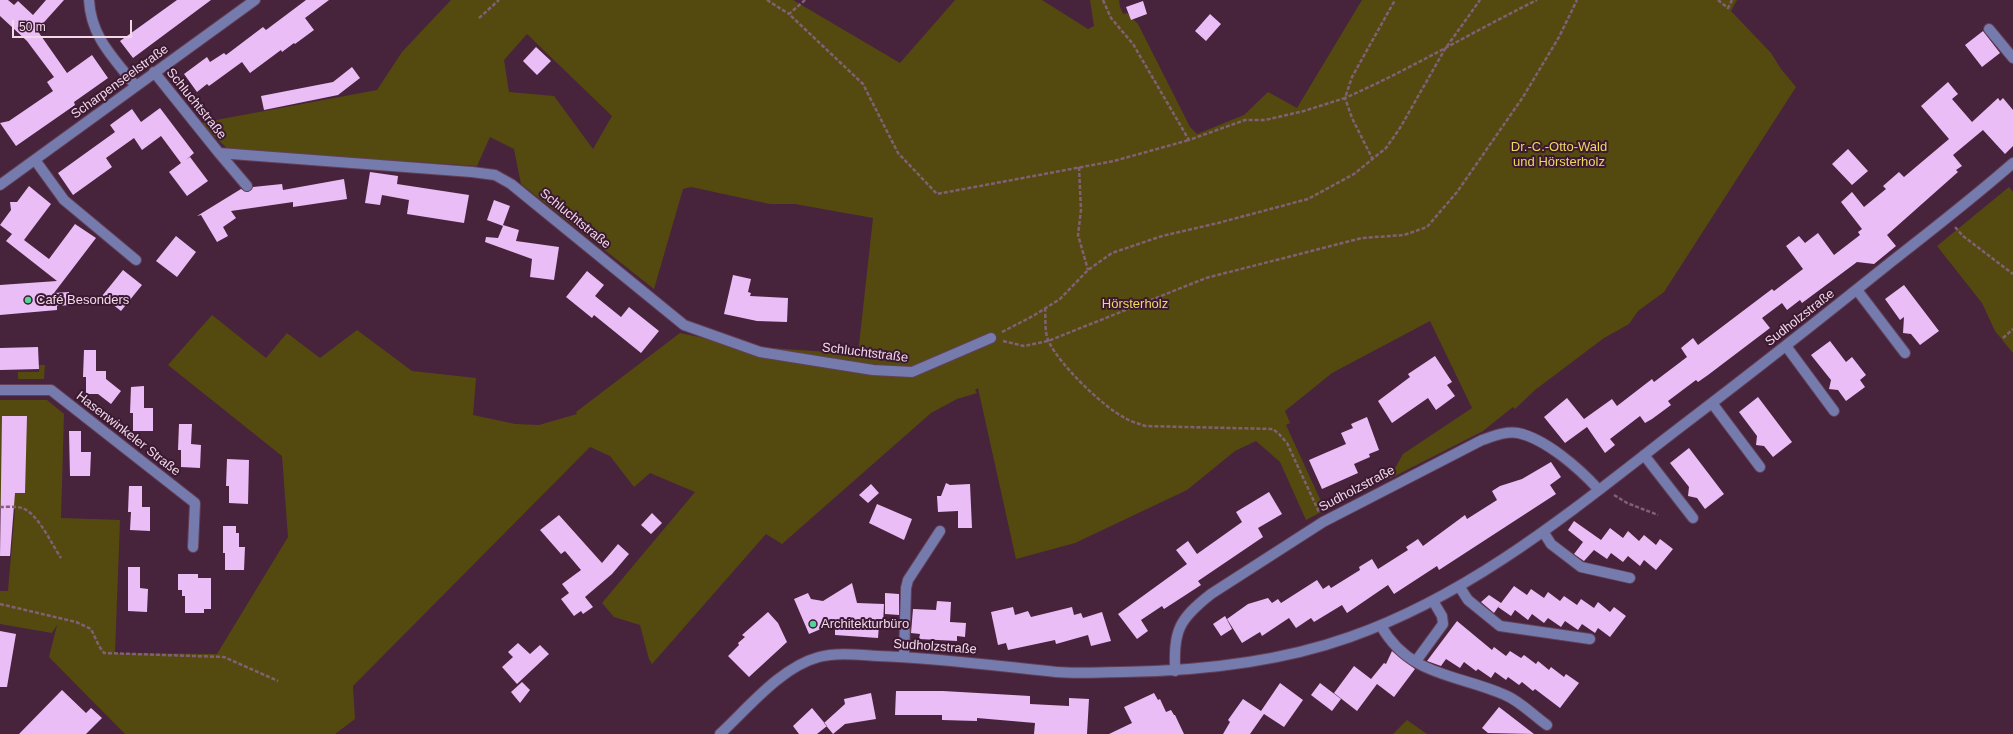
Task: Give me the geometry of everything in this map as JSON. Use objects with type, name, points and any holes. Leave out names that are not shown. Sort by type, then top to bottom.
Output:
[{"type":"street","points":[[89,0],[90,16],[97,35],[135,85]]},
{"type":"street","name":"Scharpenseelstraße","points":[[0,184],[254,0]]},
{"type":"street","points":[[1989,29],[2013,58]]},
{"type":"street","name":"Schluchtstraße","points":[[154,72],[219,153],[495,175],[511,184],[684,325],[760,352],[873,370],[912,372],[991,338]]},
{"type":"street","points":[[219,153],[247,186]]},
{"type":"street","points":[[34,160],[64,200],[136,260]]},
{"type":"street","name":"Sudholzstraße","points":[[720,734],[776,681],[794,668],[811,660],[830,655],[843,654],[975,662],[1062,673],[1175,672],[1241,663],[1315,648],[1381,626],[1433,601],[1544,533],[1857,290],[2013,163]]},
{"type":"street","points":[[1857,290],[1905,353]]},
{"type":"street","points":[[1786,346],[1834,411]]},
{"type":"street","name":"Hasenwinkeler Straße","points":[[0,390],[51,390],[195,503],[193,547]]},
{"type":"street","points":[[1712,403],[1760,467]]},
{"type":"street","name":"Sudholzstraße","points":[[1175,672],[1176,636],[1181,623],[1194,607],[1244,571],[1323,522],[1482,440],[1502,434],[1518,433],[1538,440],[1602,487]]},
{"type":"street","points":[[1644,455],[1692,518]]},
{"type":"street","points":[[904,657],[906,588],[908,580],[940,531]]},
{"type":"street","points":[[1544,533],[1551,544],[1581,567],[1630,578]]},
{"type":"street","points":[[1459,586],[1468,600],[1500,626],[1590,640]]},
{"type":"street","points":[[1416,661],[1443,624],[1442,616],[1433,601]]},
{"type":"street","points":[[1381,626],[1390,642],[1428,670],[1506,695],[1547,725]]},
{"type":"path","points":[[479,18],[499,0]]},
{"type":"path","points":[[767,0],[789,14],[863,84],[898,153],[937,194],[1114,161],[1188,140],[1245,120],[1265,120],[1304,111],[1345,98],[1445,49],[1498,19],[1537,0]]},
{"type":"path","points":[[789,14],[805,0]]},
{"type":"path","points":[[1103,0],[1111,18],[1133,44],[1188,140]]},
{"type":"path","points":[[1373,160],[1352,118],[1345,98],[1352,77],[1394,0]]},
{"type":"path","points":[[991,338],[1060,299],[1088,270],[1112,253],[1162,236],[1308,199],[1354,174],[1386,148],[1400,128],[1445,49],[1480,0]]},
{"type":"path","points":[[991,338],[1024,346],[1048,341],[1206,278],[1362,238],[1404,235],[1427,227],[1457,192],[1523,97],[1559,37],[1577,0]]},
{"type":"path","points":[[1718,0],[1728,8],[1732,0]]},
{"type":"path","points":[[1079,167],[1081,210],[1078,235],[1088,270]]},
{"type":"path","points":[[1947,218],[1963,236],[2013,274]]},
{"type":"path","points":[[1045,308],[1048,341],[1056,354],[1082,383],[1113,410],[1126,419],[1145,426],[1165,428],[1273,429],[1287,443],[1323,522]]},
{"type":"path","points":[[2003,338],[2013,329]]},
{"type":"path","points":[[1602,487],[1616,498],[1658,515]]},
{"type":"path","points":[[0,507],[21,508],[27,510],[36,518],[61,558]]},
{"type":"path","points":[[0,604],[76,622],[92,629],[99,646],[104,653],[224,657],[278,681]]},
{"type":"green space","name":"Hörsterholz","points":[[451,0],[793,0],[900,63],[955,0],[1042,0],[1088,29],[1094,26],[1090,0],[1119,0],[1123,14],[1127,13],[1138,24],[1190,127],[1197,134],[1244,115],[1268,92],[1297,108],[1362,0],[1737,0],[1731,11],[1771,53],[1781,69],[1796,87],[1664,292],[1638,311],[1629,324],[1604,338],[1535,390],[1515,409],[1513,407],[1483,431],[1389,479],[1403,454],[1472,408],[1430,321],[1332,373],[1285,411],[1290,423],[1286,425],[1325,510],[1306,520],[1280,462],[1256,441],[1235,451],[1187,490],[1075,543],[1016,559],[978,388],[975,390],[977,393],[957,399],[931,413],[782,544],[766,534],[652,664],[649,659],[640,625],[614,617],[602,603],[695,492],[650,473],[634,487],[610,456],[590,447],[353,686],[355,719],[335,734],[125,734],[49,657],[57,625],[52,633],[0,624],[0,591],[8,591],[15,509],[0,506],[0,400],[47,400],[64,414],[61,518],[120,520],[115,653],[217,654],[288,537],[282,456],[168,365],[212,315],[266,358],[287,333],[320,358],[357,330],[412,371],[476,378],[473,415],[515,424],[539,425],[577,414],[576,412],[680,333],[741,346],[858,354],[873,218],[795,204],[770,204],[691,187],[683,189],[654,289],[521,184],[514,149],[490,137],[477,166],[229,150],[200,123],[377,90],[402,52]],"holes":[[[527,34],[612,116],[593,149],[554,96],[509,92],[504,60]]]},
{"type":"green space","points":[[2009,187],[2013,192],[2013,353],[1995,331],[1982,303],[1937,246]]},
{"type":"green space","points":[[39,365],[45,365],[44,379],[18,379],[18,372],[39,372]]},
{"type":"green space","points":[[1407,720],[1427,734],[1393,734]]},
{"type":"building","points":[[0,0],[8,0],[14,5],[18,1],[33,15],[46,0],[64,0],[37,30],[67,73],[92,55],[108,78],[74,102],[75,105],[16,146],[0,123],[9,121],[53,91],[47,82],[54,77],[27,41],[0,16]]},
{"type":"building","points":[[177,0],[211,0],[133,58],[120,41]]},
{"type":"building","points":[[306,0],[329,0],[305,18],[314,30],[282,52],[281,50],[250,73],[242,62],[209,86],[207,84],[197,92],[184,74],[207,57],[210,62],[224,53],[226,55],[263,27],[266,30]]},
{"type":"building","points":[[1143,1],[1147,14],[1131,20],[1126,7]]},
{"type":"building","points":[[1210,14],[1221,24],[1206,41],[1195,31]]},
{"type":"building","points":[[1983,31],[2000,53],[1982,67],[1965,45]]},
{"type":"building","points":[[536,47],[551,61],[537,75],[523,61]]},
{"type":"building","points":[[352,67],[360,78],[338,95],[264,110],[261,96],[333,82]]},
{"type":"building","points":[[1948,82],[1958,94],[1952,99],[1972,122],[1998,98],[2000,101],[2003,98],[2013,110],[2013,146],[2005,154],[1983,130],[1953,155],[1962,166],[1956,170],[1958,172],[1887,235],[1896,246],[1874,264],[1857,262],[1802,303],[1800,300],[1787,310],[1782,303],[1762,318],[1770,328],[1708,375],[1698,382],[1696,380],[1668,401],[1671,405],[1652,419],[1645,423],[1640,416],[1610,439],[1615,445],[1605,453],[1587,427],[1565,443],[1544,417],[1567,398],[1584,419],[1612,399],[1617,406],[1652,379],[1654,382],[1687,357],[1681,348],[1693,338],[1698,345],[1772,289],[1774,291],[1803,269],[1786,246],[1799,236],[1805,243],[1818,233],[1834,255],[1860,235],[1858,232],[1862,229],[1841,202],[1852,192],[1864,207],[1886,189],[1883,186],[1899,172],[1904,177],[1949,139],[1921,106]]},
{"type":"building","points":[[160,108],[194,153],[186,160],[190,157],[208,181],[187,196],[169,172],[181,163],[161,136],[142,150],[134,138],[106,158],[112,167],[73,195],[58,173],[115,132],[110,125],[132,109],[141,122]]},
{"type":"building","points":[[1848,149],[1868,171],[1852,185],[1832,164]]},
{"type":"building","points":[[370,172],[398,176],[397,184],[469,195],[464,223],[407,214],[409,200],[382,195],[380,205],[365,203]]},
{"type":"building","points":[[344,179],[347,199],[293,207],[293,202],[231,211],[236,218],[223,227],[228,236],[217,242],[201,215],[197,216],[241,189],[248,192],[253,187],[282,184],[283,190]]},
{"type":"building","points":[[29,186],[51,204],[24,240],[49,259],[75,224],[96,238],[54,293],[69,292],[70,305],[57,306],[57,310],[0,315],[0,285],[57,281],[6,241],[12,234],[0,225],[11,210],[10,202],[17,202]]},
{"type":"building","points":[[494,200],[510,206],[503,225],[519,230],[516,241],[559,247],[554,280],[530,277],[532,259],[485,242],[486,237],[498,238],[503,226],[487,220]]},
{"type":"building","points":[[176,236],[196,252],[177,277],[156,261]]},
{"type":"building","points":[[123,270],[142,285],[121,311],[102,296]]},
{"type":"building","points":[[587,271],[604,285],[595,296],[621,317],[629,307],[659,331],[641,353],[594,315],[592,318],[566,297]]},
{"type":"building","points":[[733,275],[751,279],[748,292],[751,293],[750,296],[788,298],[787,322],[757,321],[724,314]]},
{"type":"building","points":[[1904,285],[1939,331],[1920,345],[1911,334],[1903,333],[1904,317],[1900,320],[1885,299]]},
{"type":"building","points":[[1830,341],[1846,362],[1852,357],[1866,375],[1860,380],[1865,387],[1846,401],[1838,390],[1829,389],[1831,380],[1811,355]]},
{"type":"building","points":[[38,347],[39,369],[0,370],[0,348]]},
{"type":"building","points":[[84,350],[96,350],[96,371],[106,371],[106,379],[121,391],[111,404],[98,394],[86,394],[86,377],[83,377]]},
{"type":"building","points":[[1435,356],[1452,382],[1447,385],[1455,396],[1436,410],[1428,398],[1392,423],[1378,401],[1410,377],[1408,374]]},
{"type":"building","points":[[144,386],[144,408],[153,408],[153,431],[133,431],[133,413],[130,413],[131,387]]},
{"type":"building","points":[[1758,397],[1792,442],[1773,457],[1764,446],[1756,445],[1757,436],[1739,412]]},
{"type":"building","points":[[2,416],[27,416],[25,493],[15,493],[10,556],[0,556]]},
{"type":"building","points":[[1367,417],[1379,450],[1369,454],[1370,457],[1354,464],[1358,473],[1322,489],[1309,460],[1346,444],[1341,433],[1353,428],[1351,424]]},
{"type":"building","points":[[179,424],[192,424],[191,444],[201,445],[200,468],[181,467],[181,450],[178,450]]},
{"type":"building","points":[[69,431],[81,431],[81,452],[91,452],[90,476],[70,476]]},
{"type":"building","points":[[1689,448],[1724,494],[1705,509],[1697,498],[1688,496],[1689,487],[1670,463]]},
{"type":"building","points":[[227,459],[249,460],[248,504],[229,503],[229,486],[226,486]]},
{"type":"building","points":[[1551,462],[1561,477],[1550,485],[1556,494],[1439,570],[1437,566],[1394,594],[1388,585],[1347,613],[1342,605],[1314,622],[1311,618],[1296,628],[1289,618],[1262,636],[1260,632],[1242,643],[1227,619],[1248,604],[1268,598],[1272,603],[1278,599],[1281,603],[1317,580],[1323,589],[1329,585],[1331,588],[1360,570],[1359,567],[1372,559],[1378,569],[1408,550],[1406,547],[1418,539],[1423,546],[1465,515],[1467,519],[1497,500],[1492,491],[1500,486],[1522,479]]},
{"type":"building","points":[[946,483],[950,485],[970,484],[972,528],[958,528],[958,511],[938,512],[937,496],[941,496]]},
{"type":"building","points":[[871,484],[879,493],[868,503],[859,495]]},
{"type":"building","points":[[129,486],[142,486],[142,507],[150,507],[150,531],[130,530],[131,512],[128,512]]},
{"type":"building","points":[[1269,492],[1282,514],[1258,528],[1263,537],[1198,581],[1201,585],[1164,609],[1162,606],[1141,620],[1148,631],[1137,639],[1118,614],[1187,564],[1176,550],[1188,541],[1197,554],[1242,522],[1236,512]]},
{"type":"building","points":[[877,504],[912,519],[904,540],[869,523]]},
{"type":"building","points":[[652,513],[662,523],[651,534],[641,525]]},
{"type":"building","points":[[559,515],[602,563],[618,544],[629,554],[612,574],[585,597],[593,607],[583,614],[581,611],[574,616],[561,599],[569,593],[562,584],[581,570],[565,551],[561,554],[540,530]]},
{"type":"building","points":[[1574,521],[1601,540],[1610,528],[1623,538],[1628,531],[1639,541],[1644,535],[1656,545],[1660,539],[1673,549],[1656,570],[1644,560],[1640,566],[1628,556],[1623,562],[1611,553],[1607,559],[1594,550],[1584,561],[1574,554],[1583,542],[1568,530]]},
{"type":"building","points":[[223,526],[236,526],[236,533],[239,533],[239,547],[245,547],[244,570],[225,570],[225,553],[223,553]]},
{"type":"building","points":[[128,567],[140,567],[140,588],[148,589],[147,612],[128,611]]},
{"type":"building","points":[[178,574],[198,574],[198,578],[211,578],[211,609],[204,609],[204,613],[185,613],[185,596],[182,596],[182,590],[178,590]]},
{"type":"building","points":[[852,583],[857,603],[884,604],[883,625],[879,625],[878,638],[835,635],[835,623],[809,634],[794,599],[808,593],[811,599],[823,601]]},
{"type":"building","points":[[1514,586],[1527,595],[1531,589],[1544,598],[1548,592],[1560,601],[1564,596],[1577,605],[1581,599],[1594,608],[1598,602],[1610,612],[1614,607],[1626,616],[1610,637],[1598,628],[1595,633],[1582,624],[1578,630],[1565,621],[1561,627],[1548,618],[1544,623],[1532,614],[1528,620],[1515,610],[1511,616],[1498,607]]},
{"type":"building","points":[[885,593],[899,594],[899,615],[885,614]]},
{"type":"building","points":[[1489,595],[1501,603],[1494,613],[1481,602]]},
{"type":"building","points":[[937,601],[951,602],[950,622],[966,623],[965,637],[957,636],[957,641],[919,639],[920,634],[911,633],[913,609],[936,610]]},
{"type":"building","points":[[1013,607],[1015,615],[1028,611],[1031,617],[1072,607],[1074,615],[1081,613],[1083,618],[1102,612],[1111,641],[1091,646],[1088,635],[1056,644],[1055,640],[1008,650],[1006,643],[998,645],[991,612]]},
{"type":"building","points":[[768,612],[778,623],[787,642],[749,677],[728,656],[739,645],[738,643],[745,637],[742,635]]},
{"type":"building","points":[[1225,616],[1232,629],[1221,636],[1213,624]]},
{"type":"building","points":[[1457,621],[1492,650],[1494,647],[1506,656],[1510,651],[1521,658],[1524,655],[1536,664],[1538,661],[1549,670],[1551,667],[1564,677],[1566,674],[1579,683],[1560,708],[1535,689],[1533,691],[1522,682],[1519,685],[1508,677],[1506,680],[1495,672],[1491,678],[1478,669],[1476,671],[1464,662],[1460,668],[1446,659],[1441,666],[1427,661]]},
{"type":"building","points":[[0,631],[16,634],[7,687],[0,687]]},
{"type":"building","points":[[518,643],[530,654],[540,645],[549,654],[517,684],[502,667],[513,657],[508,652]]},
{"type":"building","points":[[1392,651],[1415,669],[1394,697],[1377,684],[1357,711],[1334,693],[1354,666],[1371,679],[1384,663],[1386,664]]},
{"type":"building","points":[[522,682],[530,690],[520,703],[511,692]]},
{"type":"building","points":[[1280,683],[1303,700],[1284,727],[1264,714],[1250,734],[1223,734],[1230,722],[1228,720],[1243,699],[1261,711]]},
{"type":"building","points":[[1320,683],[1341,699],[1332,711],[1311,695]]},
{"type":"building","points":[[62,690],[86,713],[91,708],[102,718],[86,734],[19,734]]},
{"type":"building","points":[[896,691],[943,691],[1030,696],[1030,704],[1069,706],[1069,698],[1089,699],[1087,734],[1034,734],[1035,723],[977,718],[977,721],[942,720],[942,715],[895,715]]},
{"type":"building","points":[[871,693],[876,719],[845,724],[833,734],[824,723],[845,704],[844,699]]},
{"type":"building","points":[[1154,693],[1158,700],[1160,699],[1166,712],[1171,710],[1175,715],[1184,734],[1109,734],[1132,723],[1124,707]]},
{"type":"building","points":[[1499,707],[1534,734],[1488,733],[1482,728]]},
{"type":"building","points":[[812,708],[827,726],[817,734],[799,734],[793,726]]},
{"type":"place","name":"Café Besonders","points":[[28,300]]},
{"type":"place","name":"Architekturbüro","points":[[813,624]]},
{"type":"park label","name":"Dr.-C.-Otto-Wald und Hörsterholz","points":[[1559,154]]}]
